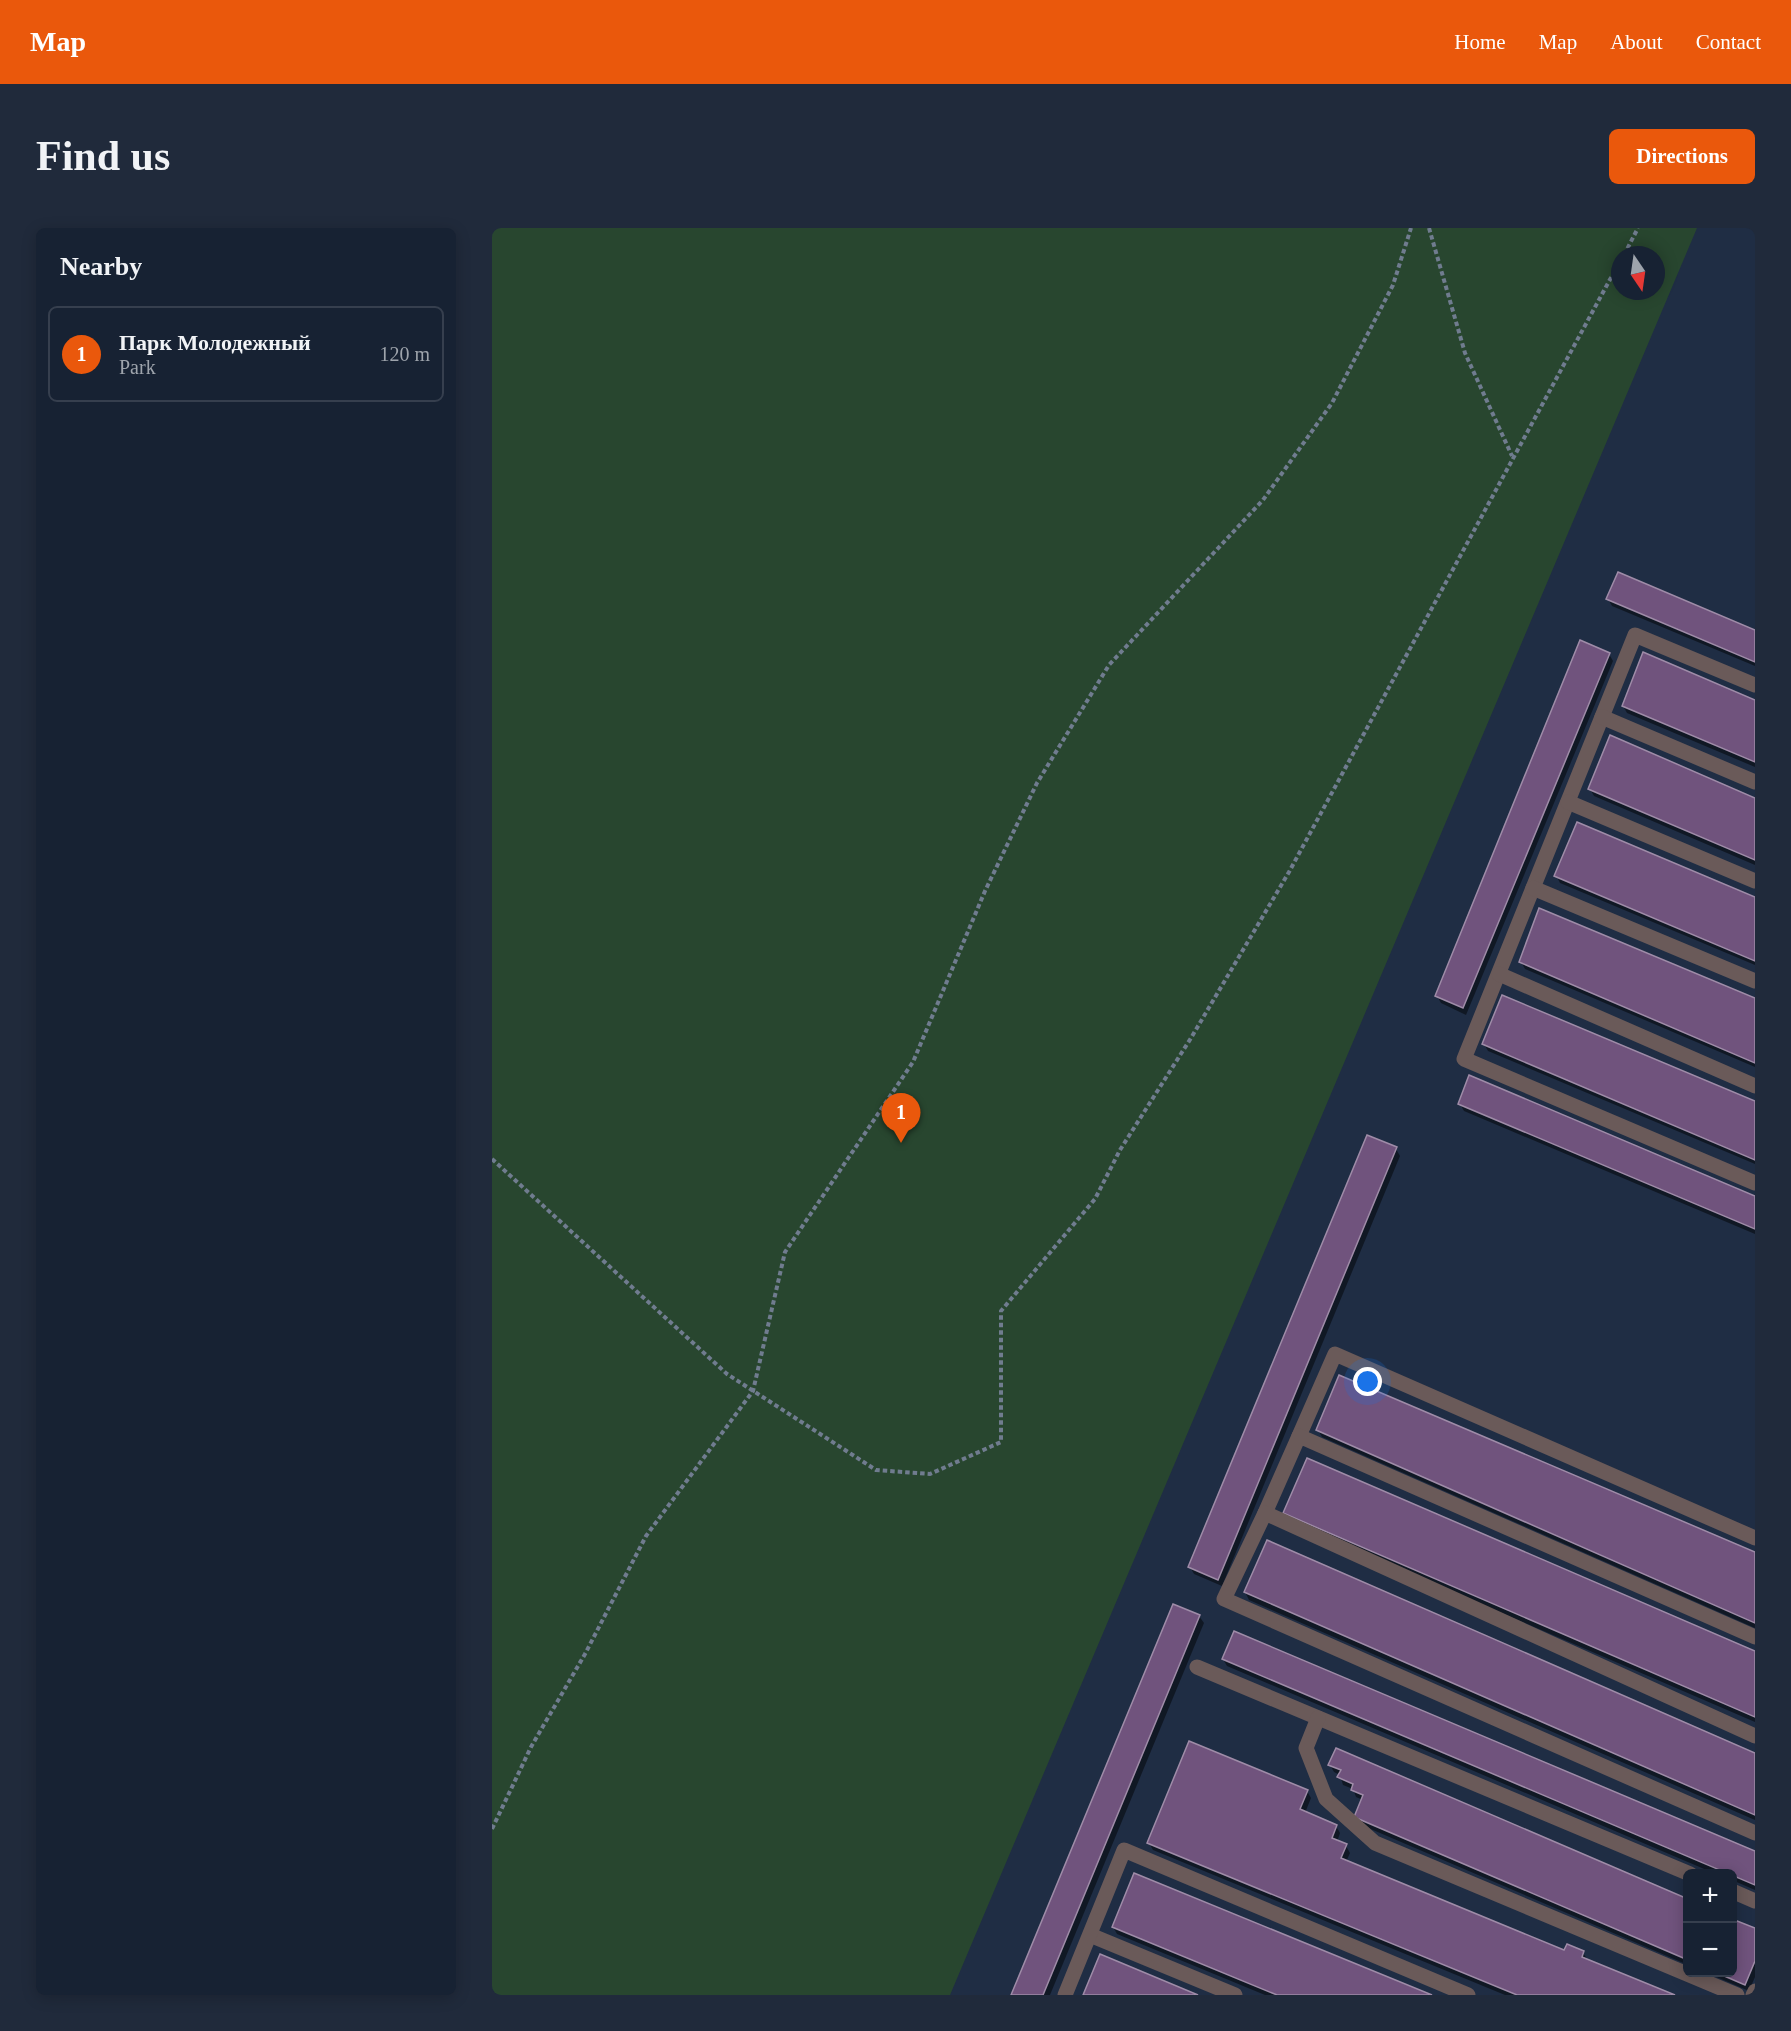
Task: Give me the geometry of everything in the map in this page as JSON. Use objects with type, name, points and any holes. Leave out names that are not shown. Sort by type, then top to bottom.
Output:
[{"type":"lane","points":[[1755,685],[1635,635],[1464,1059],[1755,1183]]},
{"type":"lane","points":[[1602,717],[1755,782]]},
{"type":"lane","points":[[1568,802],[1755,881]]},
{"type":"lane","points":[[1533,888],[1755,981]]},
{"type":"lane","points":[[1498,974],[1755,1086]]},
{"type":"lane","points":[[1755,1538],[1335,1354],[1224,1599],[1755,1833]]},
{"type":"lane","points":[[1299,1436],[1755,1637]]},
{"type":"lane","points":[[1264,1513],[1755,1736]]},
{"type":"lane","points":[[1197,1667],[1683,1871]]},
{"type":"lane","points":[[1318,1718],[1306,1748],[1326,1799],[1375,1844],[1737,1995]]},
{"type":"lane","points":[[1065,1995],[1124,1850],[1468,1995]]},
{"type":"lane","points":[[1737,1893],[1755,1901]]},
{"type":"lane","points":[[1090,1935],[1236,1995]]},
{"type":"lane","points":[[1753,1995],[1755,1990]]},
{"type":"path","points":[[492,1829],[531,1747],[585,1654],[646,1536],[753,1391],[785,1252],[913,1062],[985,891],[1037,783],[1109,665],[1263,500],[1332,403],[1393,285],[1411,228]]},
{"type":"path","points":[[1429,228],[1465,353],[1512,456]]},
{"type":"path","points":[[1629,246],[1638,228]]},
{"type":"path","points":[[492,1159],[727,1374],[876,1470],[930,1474],[1001,1443],[1001,1311],[1095,1199],[1120,1150],[1191,1038],[1289,872],[1512,456],[1611,277]]},
{"type":"green space","points":[[492,228],[1697,228],[950,1995],[492,1995]]},
{"type":"building","points":[[1618,572],[1755,630],[1755,662],[1606,599]]},
{"type":"building","points":[[1580,640],[1610,653],[1463,1008],[1435,996]]},
{"type":"building","points":[[1643,652],[1755,700],[1755,762],[1622,706]]},
{"type":"building","points":[[1610,735],[1755,798],[1755,860],[1588,789]]},
{"type":"building","points":[[1577,822],[1755,897],[1755,961],[1554,876]]},
{"type":"building","points":[[1539,908],[1755,998],[1755,1063],[1519,962]]},
{"type":"building","points":[[1502,995],[1755,1101],[1755,1160],[1482,1044]]},
{"type":"building","points":[[1469,1075],[1755,1196],[1755,1229],[1458,1104]]},
{"type":"building","points":[[1367,1135],[1397,1147],[1218,1580],[1188,1567]]},
{"type":"building","points":[[1339,1375],[1755,1552],[1755,1623],[1316,1430]]},
{"type":"building","points":[[1307,1458],[1755,1651],[1755,1717],[1283,1513]]},
{"type":"building","points":[[1267,1540],[1755,1753],[1755,1815],[1244,1592]]},
{"type":"building","points":[[1173,1604],[1200,1615],[1043,1995],[1011,1995]]},
{"type":"building","points":[[1234,1631],[1755,1851],[1755,1885],[1737,1877],[1737,1869],[1717,1869],[1222,1659]]},
{"type":"building","points":[[1189,1741],[1308,1790],[1300,1809],[1337,1825],[1332,1838],[1347,1844],[1341,1858],[1564,1950],[1567,1944],[1584,1951],[1582,1957],[1675,1995],[1517,1995],[1147,1843]]},
{"type":"building","points":[[1336,1748],[1683,1897],[1683,1958],[1354,1817],[1363,1795],[1351,1790],[1353,1784],[1337,1777],[1341,1770],[1328,1765]]},
{"type":"building","points":[[1134,1873],[1432,1995],[1277,1995],[1112,1927]]},
{"type":"building","points":[[1737,1921],[1755,1928],[1755,1961],[1745,1985],[1727,1977],[1737,1977]]},
{"type":"building","points":[[1100,1954],[1198,1995],[1083,1995]]},
{"type":"place","name":"Парк Молодежный","points":[[901,1143]]}]
